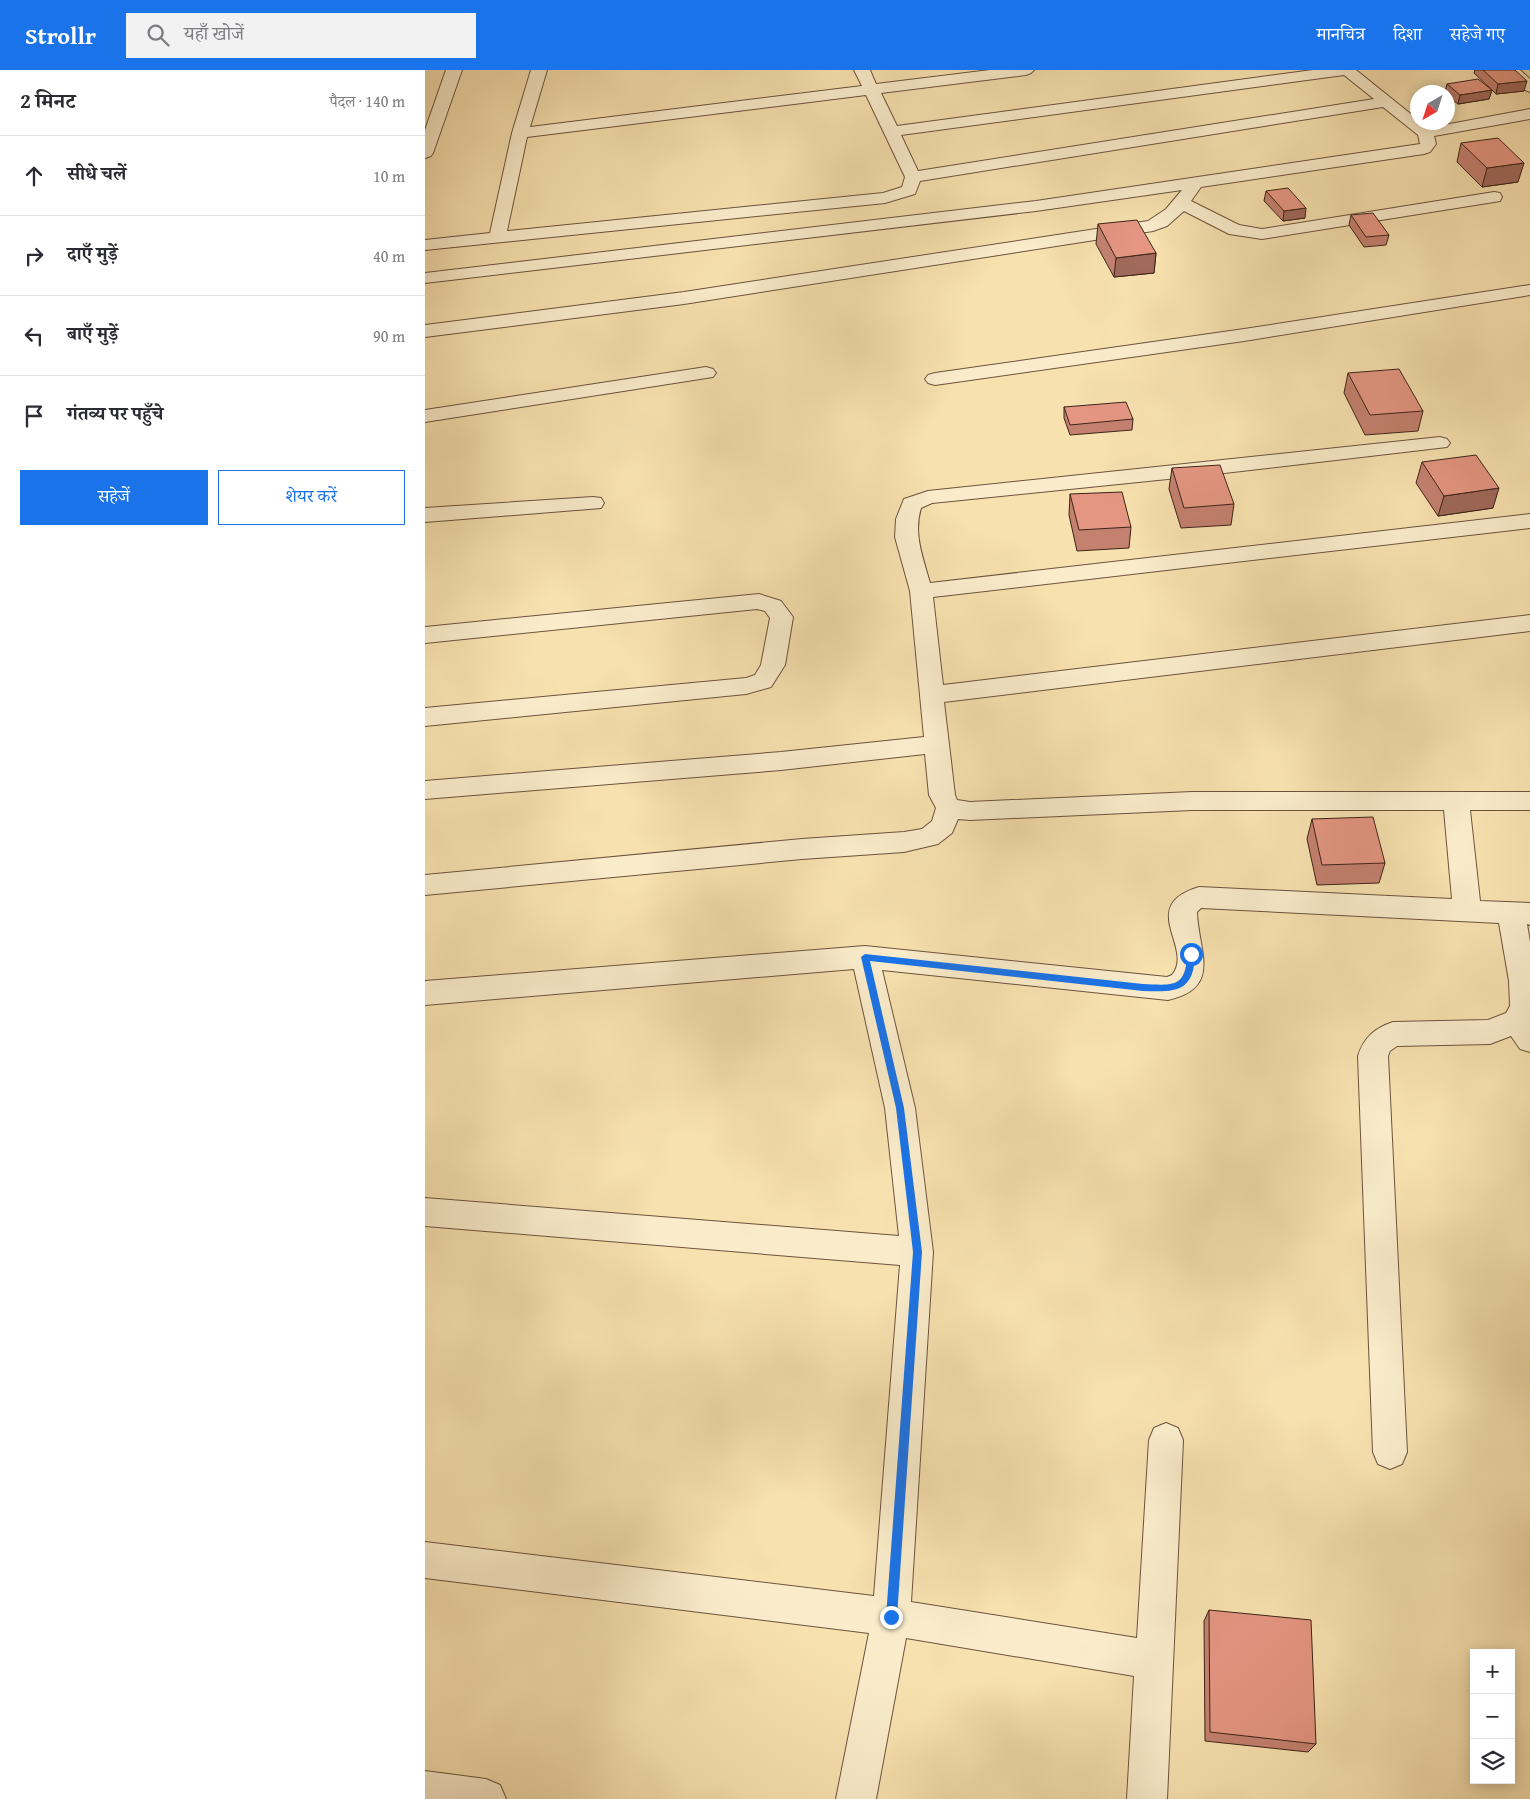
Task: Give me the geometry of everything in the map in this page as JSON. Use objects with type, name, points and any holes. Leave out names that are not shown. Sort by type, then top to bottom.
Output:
[{"type":"street","points":[[425,153],[454,70]]},
{"type":"street","points":[[497,239],[520,133],[539,70]]},
{"type":"street","points":[[425,245],[885,198],[909,190],[913,177],[893,131],[862,70]]},
{"type":"street","points":[[520,133],[1026,70]]},
{"type":"street","points":[[425,278],[1026,207],[1413,152],[1424,149],[1428,144],[1425,133],[1347,70],[893,131]]},
{"type":"street","points":[[1511,70],[1530,87]]},
{"type":"street","points":[[913,177],[1387,102]]},
{"type":"street","points":[[1425,133],[1523,119]]},
{"type":"street","points":[[425,331],[685,298],[1153,226],[1167,220],[1182,203],[1195,183]]},
{"type":"street","points":[[1182,203],[1235,230],[1262,234],[1494,197]]},
{"type":"street","points":[[935,379],[1234,336],[1530,290]]},
{"type":"street","points":[[425,416],[705,373]]},
{"type":"street","points":[[425,885],[802,849],[904,842],[929,837],[943,826],[949,808],[942,795],[921,592],[906,536],[907,519],[912,504],[927,497],[1440,443]]},
{"type":"street","points":[[425,514],[593,503]]},
{"type":"street","points":[[921,592],[1530,521]]},
{"type":"street","points":[[425,635],[759,600],[773,606],[783,617],[773,665],[763,681],[746,686],[425,717]]},
{"type":"street","points":[[932,695],[1530,623]]},
{"type":"street","points":[[425,790],[781,761],[936,744]]},
{"type":"street","points":[[949,808],[970,811],[1192,801],[1530,801]]},
{"type":"street","points":[[1456,801],[1467,910]]},
{"type":"street","points":[[425,993],[865,957],[1143,988],[1170,988],[1183,982],[1190,971],[1191,954],[1183,912],[1185,905],[1199,897],[1520,913],[1525,1007],[1523,1031],[1393,1034],[1383,1039],[1376,1046],[1373,1056],[1389,1452]]},
{"type":"street","points":[[856,1799],[891,1617],[917,1252],[900,1108],[865,957]]},
{"type":"street","points":[[425,1212],[917,1252]]},
{"type":"street","points":[[1147,1799],[1166,1440]]},
{"type":"street","points":[[425,1560],[891,1617],[1154,1660]]},
{"type":"street","points":[[425,1791],[487,1799]]},
{"type":"building","points":[[1483,70],[1515,70],[1527,81],[1498,84]]},
{"type":"building","points":[[1478,79],[1492,90],[1460,95],[1455,91],[1455,85],[1447,84]]},
{"type":"building","points":[[1498,138],[1524,163],[1487,168],[1461,143]]},
{"type":"building","points":[[1288,188],[1306,208],[1284,211],[1266,191]]},
{"type":"building","points":[[1373,213],[1389,235],[1366,237],[1351,215]]},
{"type":"building","points":[[1137,220],[1156,253],[1116,258],[1098,224]]},
{"type":"building","points":[[1399,369],[1423,411],[1370,415],[1348,373]]},
{"type":"building","points":[[1126,402],[1133,419],[1070,425],[1064,407]]},
{"type":"building","points":[[1476,455],[1499,488],[1444,496],[1422,462]]},
{"type":"building","points":[[1220,465],[1234,504],[1184,508],[1172,468]]},
{"type":"building","points":[[1122,492],[1131,527],[1079,530],[1070,494]]},
{"type":"building","points":[[1373,817],[1385,863],[1322,865],[1312,819]]},
{"type":"building","points":[[1209,1610],[1311,1620],[1316,1744],[1210,1732]]},
{"type":"route","points":[[891,1617],[917,1252],[900,1108],[865,957],[1143,988],[1170,988],[1183,982],[1190,971],[1191,954]]}]
